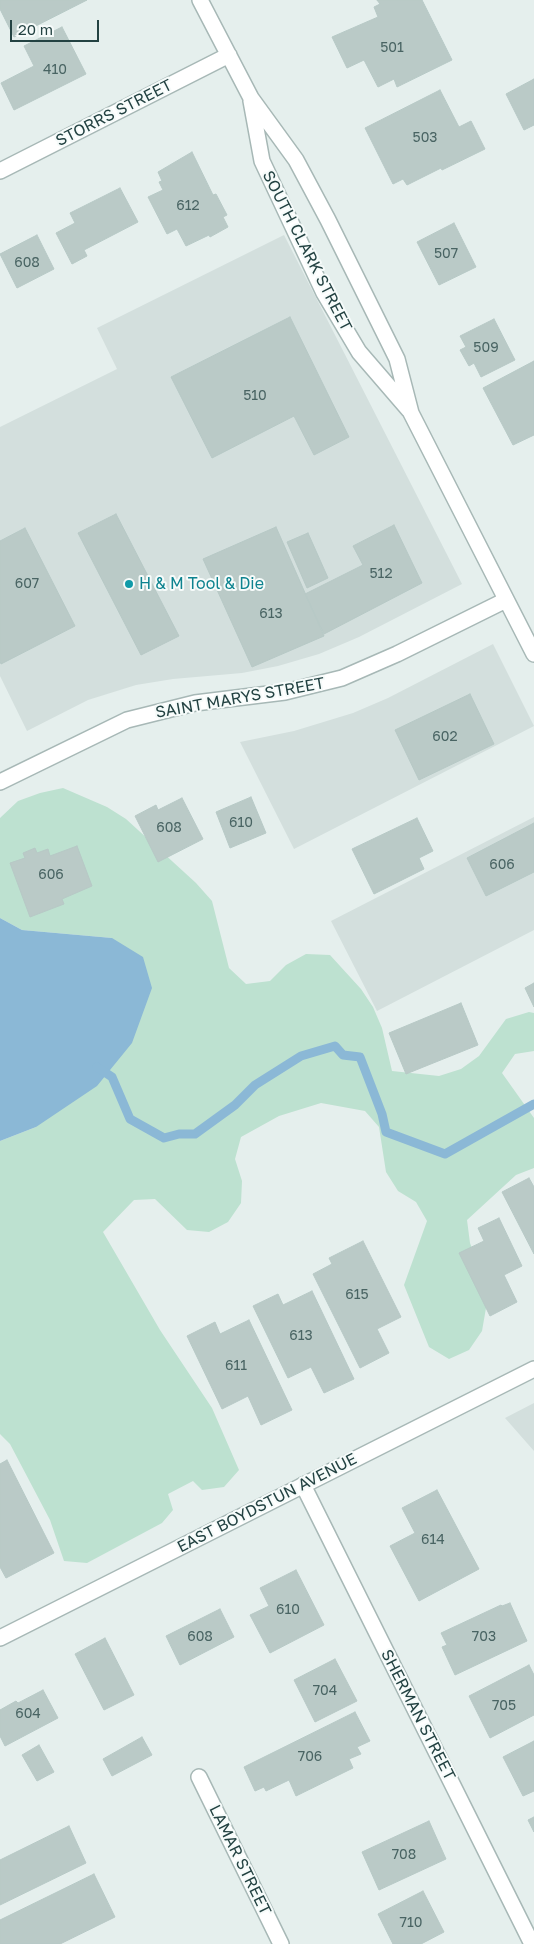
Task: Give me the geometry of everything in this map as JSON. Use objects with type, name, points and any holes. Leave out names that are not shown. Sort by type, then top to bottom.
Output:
[{"type":"street","name":"SOUTH CLARK STREET","points":[[200,0],[251,98],[296,160],[328,220],[397,359],[411,413],[534,654]]},
{"type":"street","name":"STORRS STREET","points":[[0,171],[229,55]]},
{"type":"street","name":"SOUTH CLARK STREET","points":[[251,98],[262,161],[324,293],[359,352],[411,413]]},
{"type":"street","name":"SAINT MARYS STREET","points":[[0,782],[127,720],[195,703],[285,692],[342,678],[397,654],[506,600]]},
{"type":"street","name":"EAST BOYDSTUN AVENUE","points":[[0,1638],[534,1369]]},
{"type":"street","name":"SHERMAN STREET","points":[[303,1485],[532,1944]]},
{"type":"street","name":"LAMAR STREET","points":[[199,1777],[281,1944]]},
{"type":"shaded area","points":[[284,235],[462,584],[359,637],[319,654],[278,666],[242,673],[173,679],[136,685],[88,700],[27,731],[0,676],[0,427],[117,369],[97,328]]},
{"type":"shaded area","points":[[493,644],[534,726],[294,849],[240,742],[294,731],[353,713],[388,698]]},
{"type":"shaded area","points":[[534,817],[534,930],[377,1011],[331,921]]},
{"type":"shaded area","points":[[534,1403],[534,1451],[505,1418]]},
{"type":"green space","points":[[63,788],[107,807],[126,819],[196,883],[212,901],[229,968],[246,984],[270,981],[286,965],[306,954],[330,955],[361,989],[373,1007],[382,1028],[392,1071],[439,1076],[461,1069],[479,1056],[506,1019],[529,1012],[534,1013],[534,1051],[515,1054],[502,1073],[534,1118],[534,1168],[516,1175],[467,1220],[470,1243],[486,1286],[486,1308],[482,1331],[469,1350],[449,1359],[429,1347],[404,1285],[427,1221],[416,1202],[398,1191],[386,1172],[379,1127],[365,1111],[321,1103],[279,1116],[241,1137],[235,1159],[242,1181],[241,1203],[228,1222],[209,1232],[187,1230],[155,1199],[134,1200],[103,1232],[160,1330],[212,1408],[239,1470],[224,1487],[202,1490],[193,1481],[168,1494],[173,1510],[162,1523],[87,1563],[64,1561],[50,1520],[10,1444],[0,1434],[0,1141],[36,1127],[112,938],[22,930],[0,918],[0,818],[18,801],[40,793]]},
{"type":"water","points":[[0,918],[22,930],[112,938],[143,957],[152,988],[132,1043],[97,1086],[36,1127],[0,1141]]},
{"type":"building","points":[[0,0],[87,0],[14,37],[0,9]]},
{"type":"building","points":[[377,0],[422,0],[452,60],[397,87],[394,79],[378,87],[364,60],[347,68],[332,37],[378,17],[374,7],[380,4]]},
{"type":"building","points":[[62,27],[86,74],[14,110],[1,83],[34,66],[24,46]]},
{"type":"building","points":[[534,79],[534,125],[524,130],[506,94]]},
{"type":"building","points":[[440,90],[459,127],[471,121],[485,149],[407,185],[403,179],[393,184],[365,128]]},
{"type":"building","points":[[192,152],[213,195],[216,194],[227,215],[223,217],[228,227],[210,237],[209,235],[186,246],[177,229],[167,234],[148,197],[163,190],[159,182],[162,181],[158,172]]},
{"type":"building","points":[[120,188],[138,222],[84,250],[87,256],[72,264],[56,233],[75,223],[70,213]]},
{"type":"building","points":[[454,223],[476,267],[439,285],[417,242]]},
{"type":"building","points":[[37,235],[54,269],[17,288],[0,254]]},
{"type":"building","points":[[290,317],[349,437],[314,455],[294,416],[212,458],[171,377]]},
{"type":"building","points":[[494,319],[515,360],[481,377],[474,363],[469,366],[460,350],[466,347],[460,336]]},
{"type":"building","points":[[534,361],[534,435],[513,445],[483,388]]},
{"type":"building","name":"H & M Tool & Die","points":[[116,514],[179,636],[141,655],[78,533]]},
{"type":"building","points":[[394,525],[422,583],[324,634],[305,594],[363,565],[353,546]]},
{"type":"building","points":[[276,527],[324,636],[252,667],[203,559]]},
{"type":"building","points":[[25,528],[75,626],[1,664],[0,541]]},
{"type":"building","points":[[308,533],[328,578],[307,588],[287,542]]},
{"type":"building","points":[[470,694],[494,744],[419,780],[395,730]]},
{"type":"building","points":[[251,797],[266,833],[230,848],[216,812]]},
{"type":"building","points":[[182,798],[203,839],[158,862],[135,816],[156,805],[158,810]]},
{"type":"building","points":[[417,818],[433,851],[419,858],[424,869],[374,894],[352,849]]},
{"type":"building","points":[[534,823],[534,872],[486,896],[467,858]]},
{"type":"building","points":[[77,846],[92,886],[62,899],[64,904],[30,917],[10,863],[25,858],[23,853],[35,848],[37,853],[48,849],[50,856]]},
{"type":"building","points":[[534,983],[534,1007],[525,988]]},
{"type":"building","points":[[461,1003],[478,1045],[406,1074],[389,1033]]},
{"type":"building","points":[[529,1178],[534,1187],[534,1254],[502,1192]]},
{"type":"building","points":[[499,1218],[522,1266],[504,1275],[517,1302],[490,1316],[459,1253],[484,1241],[478,1228]]},
{"type":"building","points":[[363,1241],[401,1317],[377,1329],[389,1353],[360,1368],[313,1274],[332,1264],[329,1258]]},
{"type":"building","points":[[312,1291],[354,1379],[324,1393],[311,1367],[288,1378],[253,1306],[278,1294],[283,1305]]},
{"type":"building","points":[[249,1320],[292,1410],[261,1425],[248,1396],[222,1409],[187,1336],[215,1322],[220,1334]]},
{"type":"building","points":[[7,1460],[54,1553],[6,1578],[0,1567],[0,1464]]},
{"type":"building","points":[[437,1490],[479,1569],[419,1601],[390,1546],[415,1533],[402,1508]]},
{"type":"building","points":[[296,1570],[324,1625],[270,1653],[250,1615],[269,1606],[260,1588]]},
{"type":"building","points":[[510,1603],[527,1641],[455,1675],[442,1647],[447,1645],[441,1633],[501,1605]]},
{"type":"building","points":[[220,1609],[234,1637],[180,1665],[166,1636]]},
{"type":"building","points":[[105,1638],[134,1695],[104,1710],[75,1654]]},
{"type":"building","points":[[335,1659],[357,1701],[315,1722],[294,1680]]},
{"type":"building","points":[[529,1665],[534,1675],[534,1715],[490,1738],[469,1696]]},
{"type":"building","points":[[43,1690],[58,1718],[5,1746],[0,1736],[0,1710]]},
{"type":"building","points":[[355,1712],[370,1741],[357,1747],[361,1754],[349,1759],[353,1768],[296,1796],[289,1780],[266,1791],[264,1787],[255,1791],[244,1767]]},
{"type":"building","points":[[142,1737],[152,1755],[112,1776],[103,1759]]},
{"type":"building","points":[[534,1741],[534,1791],[523,1796],[503,1757]]},
{"type":"building","points":[[39,1745],[54,1772],[37,1781],[22,1755]]},
{"type":"building","points":[[534,1817],[534,1832],[528,1820]]},
{"type":"building","points":[[429,1821],[446,1859],[379,1890],[362,1852]]},
{"type":"building","points":[[69,1826],[86,1863],[0,1905],[0,1860]]},
{"type":"building","points":[[94,1874],[115,1917],[60,1944],[0,1944],[0,1920]]},
{"type":"building","points":[[423,1891],[444,1932],[421,1944],[393,1944],[378,1914]]},
{"type":"waterway","points":[[97,1067],[112,1077],[130,1119],[164,1138],[179,1134],[195,1134],[235,1105],[255,1085],[301,1056],[335,1046],[343,1055],[360,1057],[382,1114],[386,1132],[445,1154],[534,1104]]},
{"type":"place","name":"H & M Tool & Die","points":[[129,584]]}]
